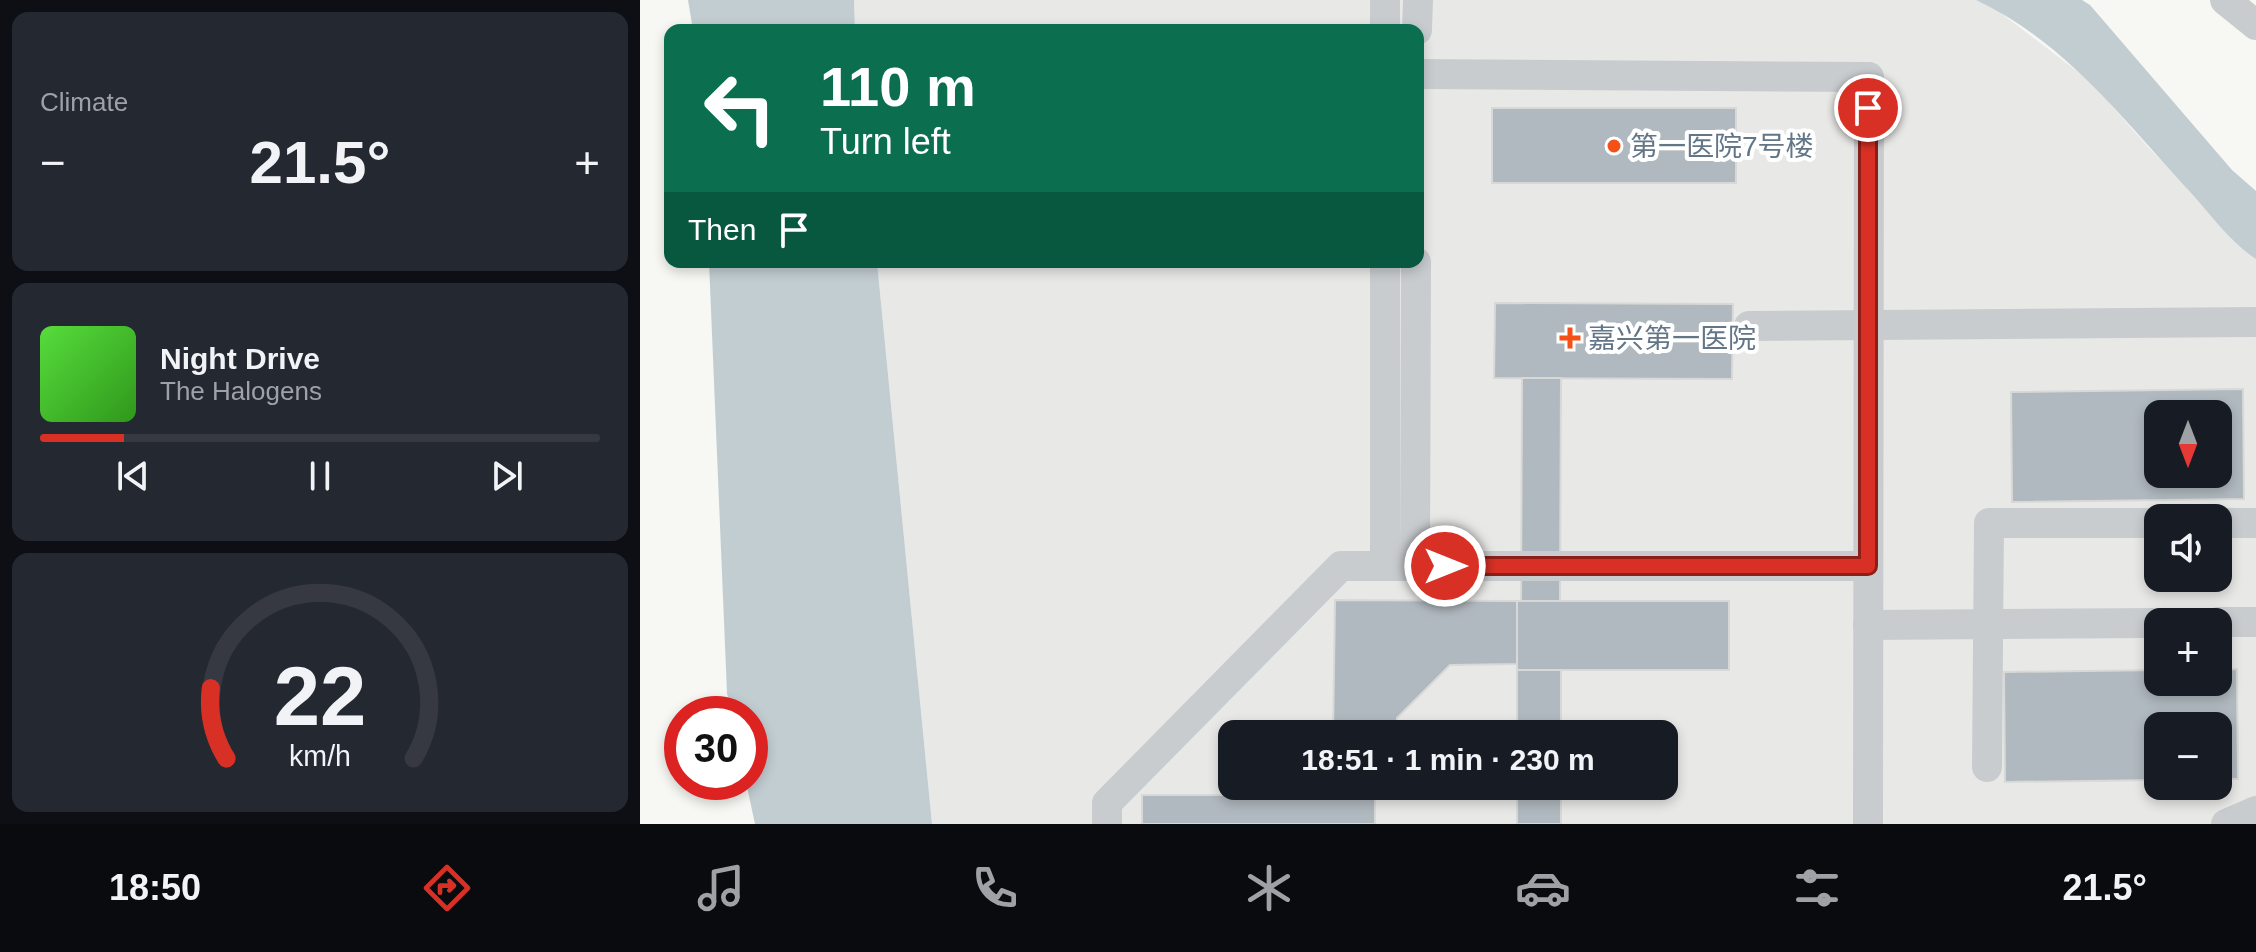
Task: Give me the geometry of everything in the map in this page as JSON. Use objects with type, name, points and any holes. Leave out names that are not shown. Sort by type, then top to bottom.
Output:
[{"type":"street","points":[[1385,0],[1385,24]]},
{"type":"street","points":[[1417,24],[1418,0]]},
{"type":"street","points":[[2225,0],[2256,25]]},
{"type":"street","points":[[1424,74],[1869,77],[1868,824]]},
{"type":"street","points":[[1385,268],[1385,566]]},
{"type":"street","points":[[1415,566],[1416,268]]},
{"type":"street","points":[[1749,326],[2256,322]]},
{"type":"street","points":[[1987,767],[1989,523],[2144,523]]},
{"type":"street","points":[[2232,523],[2256,523]]},
{"type":"street","points":[[1107,824],[1107,803],[1341,566],[1868,566]]},
{"type":"street","points":[[2232,622],[2256,622]]},
{"type":"street","points":[[1868,625],[2144,623]]},
{"type":"street","points":[[2226,824],[2256,811]]},
{"type":"shaded area","points":[[688,0],[854,0],[855,24],[692,24]]},
{"type":"shaded area","name":"嘉兴第一医院","points":[[854,0],[1976,0],[1997,10],[2090,81],[2148,147],[2256,259],[2256,824],[932,824],[878,268],[1424,268],[1424,24],[855,24]]},
{"type":"shaded area","points":[[1976,0],[2082,0],[2090,5],[2232,170],[2256,191],[2256,259],[2230,237],[2118,112],[2066,61],[2008,17]]},
{"type":"shaded area","points":[[709,268],[878,268],[932,824],[755,824],[750,800],[768,800],[768,696],[728,696]]},
{"type":"building","name":"第一医院7号楼","points":[[1492,108],[1736,108],[1736,183],[1492,183]]},
{"type":"building","points":[[1495,303],[1733,304],[1732,379],[1494,378]]},
{"type":"building","points":[[1522,378],[1561,378],[1560,601],[1521,601]]},
{"type":"building","points":[[2243,389],[2244,499],[2012,502],[2011,392]]},
{"type":"building","points":[[1335,600],[1517,601],[1517,664],[1450,665],[1397,720],[1333,720]]},
{"type":"building","points":[[1517,601],[1729,601],[1729,670],[1517,670]]},
{"type":"building","points":[[2232,669],[2237,669],[2238,779],[2232,779],[2232,712],[2144,712],[2144,780],[2005,782],[2004,672],[2144,670],[2144,696],[2232,696]]},
{"type":"building","points":[[1517,670],[1561,670],[1561,720],[1517,720]]},
{"type":"building","points":[[1142,795],[1218,795],[1218,800],[1375,800],[1375,824],[1142,824]]},
{"type":"building","points":[[1517,800],[1561,800],[1561,824],[1517,824]]},
{"type":"place","name":"第一医院7号楼","points":[[1614,146]]},
{"type":"place","name":"嘉兴第一医院","points":[[1570,338]]},
{"type":"route","points":[[1445,566],[1868,566],[1868,108]]}]
